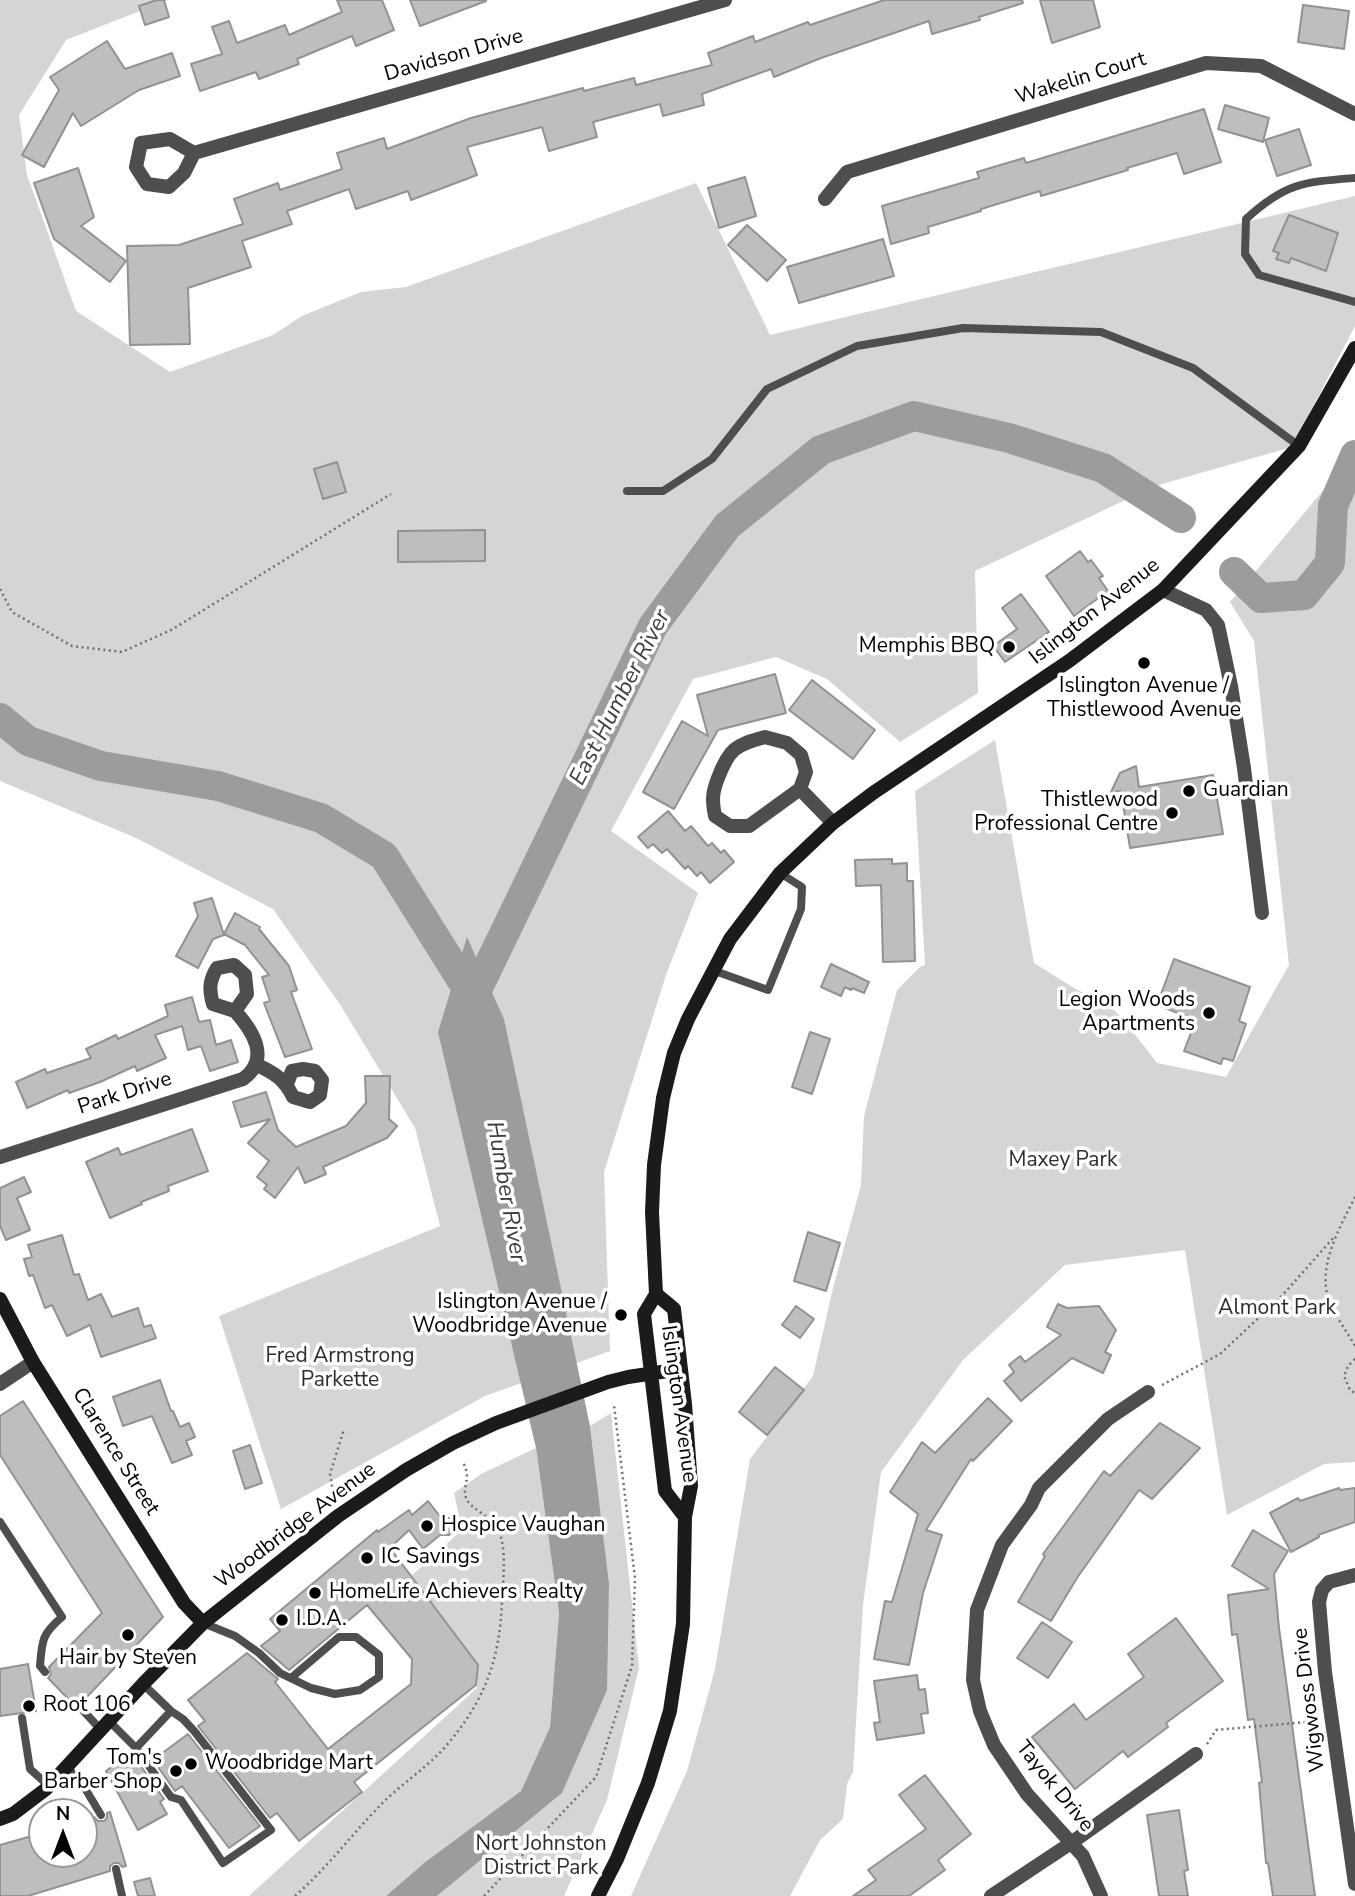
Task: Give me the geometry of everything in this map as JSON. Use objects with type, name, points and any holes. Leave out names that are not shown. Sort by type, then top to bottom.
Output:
[{"type":"main road","name":"Islington Avenue","points":[[685,1517],[665,1491],[644,1314],[656,1294],[652,1212],[654,1165],[663,1098],[674,1053],[712,970],[730,939],[780,873],[833,823],[1069,661],[1163,590],[1299,446],[1355,348]]},
{"type":"main road","name":"Islington Avenue","points":[[598,1896],[617,1859],[648,1783],[670,1712],[683,1624],[685,1517],[691,1486],[674,1309],[656,1294]]},
{"type":"main road","name":"Clarence Street","points":[[0,1299],[33,1362],[184,1603],[203,1623]]},
{"type":"main road","name":"Woodbridge Avenue","points":[[0,1819],[13,1814],[50,1786],[203,1623],[338,1516],[406,1470],[453,1443],[496,1423],[608,1382],[681,1369]]},
{"type":"street","name":"Davidson Drive","points":[[194,153],[725,0]]},
{"type":"street","name":"Wakelin Court","points":[[825,199],[847,172],[1206,63],[1261,66],[1355,114]]},
{"type":"street","points":[[1163,590],[1206,610],[1218,625],[1244,768],[1262,913]]},
{"type":"street","points":[[765,737],[787,743],[801,755],[806,772],[800,789],[749,826],[730,826],[715,816],[711,797],[726,756],[746,742],[765,737]]},
{"type":"street","points":[[800,789],[833,823]]},
{"type":"street","points":[[235,1011],[248,1026],[258,1053],[257,1065],[276,1073],[287,1084]]},
{"type":"street","name":"Park Drive","points":[[0,1157],[243,1079],[253,1072],[257,1065]]},
{"type":"street","points":[[0,1384],[33,1362]]},
{"type":"street","name":"Tayok Drive","points":[[1101,1896],[1090,1868],[1072,1843],[1041,1811],[1010,1772],[994,1745],[980,1712],[973,1680],[976,1610],[1002,1545],[1031,1505],[1039,1488],[1108,1419],[1148,1392]]},
{"type":"street","name":"Wigwoss Drive","points":[[1355,1575],[1329,1582],[1322,1590],[1319,1602],[1355,1884]]},
{"type":"street","points":[[991,1896],[1072,1843],[1196,1754]]},
{"type":"lane","points":[[1355,178],[1307,182],[1269,198],[1246,219],[1245,254],[1259,275],[1355,302]]},
{"type":"lane","points":[[627,491],[663,491],[712,459],[766,389],[857,346],[963,328],[1101,332],[1193,369],[1299,446]]},
{"type":"lane","points":[[712,970],[768,990],[801,909],[802,887],[780,873]]},
{"type":"lane","points":[[0,1522],[62,1617],[47,1630],[41,1645],[40,1666],[45,1672]]},
{"type":"lane","points":[[203,1623],[235,1636],[259,1653],[280,1673],[311,1688],[335,1693],[360,1690],[379,1677],[379,1655],[356,1637],[340,1637],[291,1678]]},
{"type":"lane","points":[[79,1706],[136,1748],[171,1797],[181,1800],[223,1863],[271,1830],[195,1732],[143,1684]]},
{"type":"lane","points":[[136,1748],[171,1711]]},
{"type":"lane","points":[[22,1718],[30,1769],[50,1786]]},
{"type":"lane","points":[[66,1767],[83,1785],[101,1815]]},
{"type":"lane","points":[[116,1869],[122,1896]]},
{"type":"path","points":[[0,589],[12,611],[72,646],[122,652],[173,629],[391,494]]},
{"type":"path","points":[[1355,1197],[1335,1236],[1327,1263],[1328,1296],[1355,1346]]},
{"type":"path","points":[[1148,1392],[1220,1354],[1280,1298],[1335,1236]]},
{"type":"path","points":[[1355,1359],[1344,1376],[1350,1390],[1355,1394]]},
{"type":"path","points":[[484,1896],[596,1777],[632,1666],[635,1578],[614,1405]]},
{"type":"path","points":[[333,1492],[330,1474],[344,1429]]},
{"type":"path","points":[[295,1896],[324,1870],[376,1809],[445,1746],[477,1702],[491,1673],[501,1633],[501,1537],[487,1516],[469,1504],[465,1496],[469,1474],[463,1462]]},
{"type":"path","points":[[1196,1754],[1216,1730],[1332,1719]]},
{"type":"green space","name":"Fred Armstrong Parkette","points":[[0,0],[168,0],[66,40],[19,115],[27,175],[76,311],[170,372],[273,335],[302,316],[361,292],[406,287],[696,183],[770,335],[1355,196],[1355,326],[1292,447],[1155,486],[975,571],[978,693],[900,742],[827,679],[776,657],[693,679],[611,831],[698,893],[666,975],[604,1172],[610,1351],[485,1396],[281,1509],[219,1316],[440,1226],[415,1128],[341,1006],[273,909],[136,838],[0,781]]},
{"type":"green space","name":"Maxey Park","points":[[1355,452],[1355,1462],[1324,1464],[1227,1515],[1185,1250],[1065,1265],[963,1360],[881,1472],[863,1605],[853,1772],[847,1784],[843,1819],[820,1840],[790,1896],[631,1896],[687,1771],[715,1669],[750,1459],[813,1376],[861,1185],[864,1116],[897,990],[925,965],[915,791],[995,740],[1034,963],[1079,991],[1104,1000],[1123,1019],[1157,1063],[1226,1077],[1289,965],[1254,641],[1230,602]]},
{"type":"green space","name":"Nort Johnston District Park","points":[[611,1413],[639,1668],[607,1800],[564,1896],[437,1896],[562,1793],[609,1583],[590,1426]]},
{"type":"green space","points":[[536,1448],[559,1613],[550,1727],[521,1791],[424,1863],[386,1896],[249,1896],[477,1688],[478,1665],[411,1576],[462,1530],[454,1493],[481,1474]]},
{"type":"water","points":[[467,937],[504,1019],[590,1426],[609,1583],[607,1690],[562,1793],[437,1896],[386,1896],[424,1863],[521,1791],[550,1727],[559,1613],[536,1448],[438,1032]]},
{"type":"building","points":[[164,0],[169,17],[145,25],[139,6]]},
{"type":"building","points":[[337,0],[382,0],[394,30],[356,46],[352,36],[297,59],[299,64],[259,79],[256,72],[200,91],[191,64],[222,54],[212,27],[229,21],[237,43],[285,25],[289,35],[342,12]]},
{"type":"building","points":[[410,0],[486,0],[486,1],[420,26]]},
{"type":"building","points":[[884,0],[1022,0],[1023,3],[979,17],[980,20],[932,34],[929,21],[774,77],[771,69],[702,94],[704,105],[663,116],[660,104],[593,122],[597,137],[549,151],[542,127],[467,147],[477,175],[411,200],[408,191],[356,209],[349,189],[287,211],[292,224],[242,241],[251,267],[188,288],[190,344],[130,345],[127,246],[179,245],[243,224],[234,199],[278,183],[280,190],[342,169],[337,153],[384,138],[387,149],[471,118],[583,88],[584,91],[634,78],[636,85],[712,65],[708,53],[753,36],[755,42],[808,22],[810,25]]},
{"type":"building","points":[[1040,0],[1093,0],[1100,27],[1052,43]]},
{"type":"building","points":[[1303,5],[1349,11],[1344,49],[1298,42]]},
{"type":"building","points":[[107,41],[125,69],[172,53],[180,76],[139,90],[81,126],[73,113],[44,167],[22,155],[59,90],[50,77]]},
{"type":"building","points":[[1225,105],[1269,118],[1263,142],[1218,129]]},
{"type":"building","points":[[1204,109],[1221,162],[1184,174],[1177,153],[1041,196],[1040,191],[981,209],[928,227],[929,233],[891,244],[882,206],[979,178],[977,172],[1024,158],[1026,163]]},
{"type":"building","points":[[1299,129],[1311,165],[1277,176],[1265,140]]},
{"type":"building","points":[[78,168],[94,217],[81,226],[126,261],[110,282],[54,239],[34,183]]},
{"type":"building","points":[[745,177],[756,216],[719,228],[708,188]]},
{"type":"building","points":[[1289,215],[1338,233],[1326,271],[1291,258],[1289,263],[1276,259],[1279,253],[1273,251]]},
{"type":"building","points":[[747,225],[786,260],[767,281],[728,245]]},
{"type":"building","points":[[883,239],[894,276],[799,303],[787,267]]},
{"type":"building","points":[[337,462],[346,492],[323,499],[314,469]]},
{"type":"building","points":[[485,530],[485,561],[398,562],[398,531]]},
{"type":"building","points":[[1080,551],[1103,576],[1099,578],[1108,591],[1074,616],[1046,576]]},
{"type":"building","points":[[1021,594],[1049,632],[1005,662],[993,646],[1017,629],[1002,608]]},
{"type":"building","points":[[775,674],[786,713],[718,730],[674,809],[643,792],[682,721],[708,736],[697,695]]},
{"type":"building","points":[[812,680],[875,730],[853,759],[789,710]]},
{"type":"building","name":"Thistlewood Professional Centre","points":[[1136,766],[1139,787],[1213,775],[1223,834],[1130,848],[1121,791],[1111,792],[1120,773]]},
{"type":"building","points":[[668,811],[685,831],[691,826],[708,846],[712,843],[721,853],[724,850],[734,862],[710,883],[701,872],[697,876],[688,866],[685,869],[667,849],[662,853],[653,844],[648,848],[638,837]]},
{"type":"building","points":[[892,859],[892,864],[907,863],[907,881],[913,881],[915,961],[883,962],[881,885],[856,886],[855,860]]},
{"type":"building","points":[[212,898],[224,935],[213,939],[198,968],[176,956],[198,916],[194,903]]},
{"type":"building","points":[[235,913],[260,927],[289,966],[297,990],[291,992],[312,1049],[285,1057],[264,1003],[270,1001],[262,977],[269,975],[245,945],[224,934]]},
{"type":"building","name":"Legion Woods Apartments","points":[[1174,959],[1250,987],[1239,1021],[1246,1024],[1233,1061],[1223,1058],[1221,1064],[1184,1051],[1196,1020],[1157,1005]]},
{"type":"building","points":[[831,964],[869,982],[864,993],[845,987],[841,996],[821,987]]},
{"type":"building","points":[[192,997],[199,1022],[210,1020],[216,1045],[231,1040],[238,1062],[210,1071],[201,1046],[188,1050],[182,1026],[155,1035],[166,1058],[137,1071],[135,1066],[100,1082],[69,1093],[68,1090],[27,1108],[16,1082],[45,1069],[47,1073],[91,1058],[86,1049],[116,1035],[118,1039],[168,1016],[165,1005]]},
{"type":"building","points":[[810,1032],[830,1039],[812,1094],[792,1087]]},
{"type":"building","points":[[365,1076],[390,1076],[389,1119],[397,1126],[387,1138],[323,1167],[326,1174],[305,1183],[298,1167],[275,1198],[264,1189],[267,1185],[257,1177],[269,1161],[248,1143],[270,1119],[241,1127],[233,1102],[266,1092],[278,1130],[296,1147],[346,1126],[366,1103]]},
{"type":"building","points":[[192,1129],[208,1171],[168,1186],[169,1191],[110,1218],[86,1162],[118,1148],[121,1155]]},
{"type":"building","points":[[24,1177],[31,1192],[17,1198],[30,1230],[6,1240],[0,1226],[0,1188]]},
{"type":"building","points":[[808,1232],[840,1243],[826,1291],[794,1281]]},
{"type":"building","points":[[62,1235],[74,1275],[79,1274],[88,1300],[101,1294],[112,1317],[138,1308],[144,1327],[151,1325],[156,1338],[101,1357],[90,1325],[67,1336],[52,1305],[45,1308],[33,1275],[29,1276],[24,1259],[32,1257],[28,1245]]},
{"type":"building","points":[[1058,1304],[1067,1308],[1099,1306],[1116,1330],[1105,1352],[1111,1355],[1103,1373],[1072,1358],[1021,1401],[1004,1381],[1014,1372],[1009,1365],[1020,1356],[1025,1362],[1061,1335],[1047,1327]]},
{"type":"building","points":[[796,1306],[814,1319],[800,1338],[782,1325]]},
{"type":"building","points":[[775,1367],[804,1390],[767,1435],[739,1412]]},
{"type":"building","points":[[160,1380],[180,1427],[189,1423],[195,1437],[186,1441],[192,1455],[172,1463],[152,1416],[123,1426],[113,1397]]},
{"type":"building","points":[[988,1398],[1012,1421],[973,1461],[971,1459],[926,1530],[942,1535],[923,1593],[909,1665],[874,1659],[885,1601],[892,1602],[918,1514],[890,1492],[922,1442],[935,1453]]},
{"type":"building","points":[[23,1401],[163,1617],[83,1701],[77,1700],[73,1704],[48,1678],[51,1674],[49,1667],[102,1613],[0,1455],[0,1416]]},
{"type":"building","points":[[1160,1423],[1200,1448],[1152,1499],[1139,1490],[1077,1578],[1051,1621],[1018,1602],[1045,1556],[1043,1554],[1104,1471],[1110,1476]]},
{"type":"building","points":[[250,1445],[262,1483],[245,1489],[233,1451]]},
{"type":"building","points":[[1339,1488],[1355,1488],[1355,1522],[1318,1535],[1319,1537],[1291,1552],[1270,1513],[1298,1498],[1300,1501]]},
{"type":"building","points":[[428,1501],[442,1519],[449,1518],[454,1523],[454,1530],[449,1535],[440,1535],[423,1549],[409,1530],[390,1548],[478,1665],[476,1685],[354,1782],[362,1792],[299,1841],[277,1813],[270,1818],[198,1726],[205,1721],[188,1700],[247,1653],[278,1679],[275,1682],[328,1749],[411,1684],[412,1659],[367,1605],[289,1670],[261,1646],[280,1631],[270,1619],[377,1530],[378,1532],[409,1510],[412,1515]]},
{"type":"building","points":[[1253,1530],[1288,1551],[1274,1574],[1315,1896],[1273,1896],[1266,1863],[1259,1783],[1262,1782],[1254,1719],[1248,1720],[1237,1634],[1232,1635],[1228,1595],[1269,1589],[1232,1566]]},
{"type":"building","points":[[1176,1618],[1223,1681],[1166,1723],[1168,1727],[1128,1757],[1123,1751],[1075,1789],[1032,1737],[1074,1704],[1086,1720],[1144,1677],[1128,1654]]},
{"type":"building","points":[[1042,1622],[1072,1642],[1048,1678],[1017,1658]]},
{"type":"building","points":[[28,1664],[36,1711],[0,1716],[0,1669]]},
{"type":"building","points":[[917,1675],[919,1690],[925,1689],[928,1713],[921,1714],[924,1733],[877,1740],[874,1723],[880,1722],[874,1681]]},
{"type":"building","points":[[188,1734],[260,1826],[229,1848],[182,1786],[175,1791],[153,1760]]},
{"type":"building","points":[[131,1752],[164,1799],[160,1802],[167,1814],[138,1830],[106,1771]]},
{"type":"building","points":[[925,1775],[971,1834],[938,1860],[945,1870],[909,1896],[853,1896],[876,1880],[868,1870],[926,1829],[899,1795]]},
{"type":"building","points":[[1179,1810],[1188,1870],[1184,1871],[1188,1896],[1159,1896],[1147,1815]]},
{"type":"building","points":[[110,1812],[126,1866],[114,1863],[110,1866],[110,1871],[28,1896],[0,1896],[0,1845],[28,1837],[28,1868],[98,1868],[98,1821],[104,1821]]},
{"type":"building","points":[[150,1878],[155,1896],[138,1896],[134,1882]]},
{"type":"waterway","name":"East Humber River","points":[[473,998],[653,626],[727,526],[821,450],[914,416],[1009,438],[1103,468],[1181,518]]},
{"type":"waterway","name":"East Humber River","points":[[1234,572],[1261,598],[1304,595],[1330,563],[1333,506],[1355,455]]},
{"type":"waterway","name":"Humber River","points":[[0,718],[28,741],[101,766],[218,786],[321,818],[384,856],[473,998],[474,1008]]},
{"type":"place","name":"Memphis BBQ","points":[[1009,647]]},
{"type":"place","name":"Islington Avenue / Thistlewood Avenue","points":[[1144,663]]},
{"type":"place","name":"Guardian","points":[[1189,791]]},
{"type":"place","name":"Thistlewood Professional Centre","points":[[1172,813]]},
{"type":"place","name":"Legion Woods Apartments","points":[[1209,1013]]},
{"type":"place","name":"Islington Avenue / Woodbridge Avenue","points":[[621,1315]]},
{"type":"place","name":"Hospice Vaughan","points":[[427,1526]]},
{"type":"place","name":"IC Savings","points":[[367,1558]]},
{"type":"place","name":"HomeLife Achievers Realty","points":[[315,1593]]},
{"type":"place","name":"I.D.A.","points":[[282,1620]]},
{"type":"place","name":"Hair by Steven","points":[[128,1635]]},
{"type":"place","name":"Root 106","points":[[29,1706]]},
{"type":"place","name":"Woodbridge Mart","points":[[191,1764]]},
{"type":"place","name":"Tom's Barber Shop","points":[[176,1771]]},
{"type":"park label","name":"Almont Park","points":[[1277,1309]]}]
